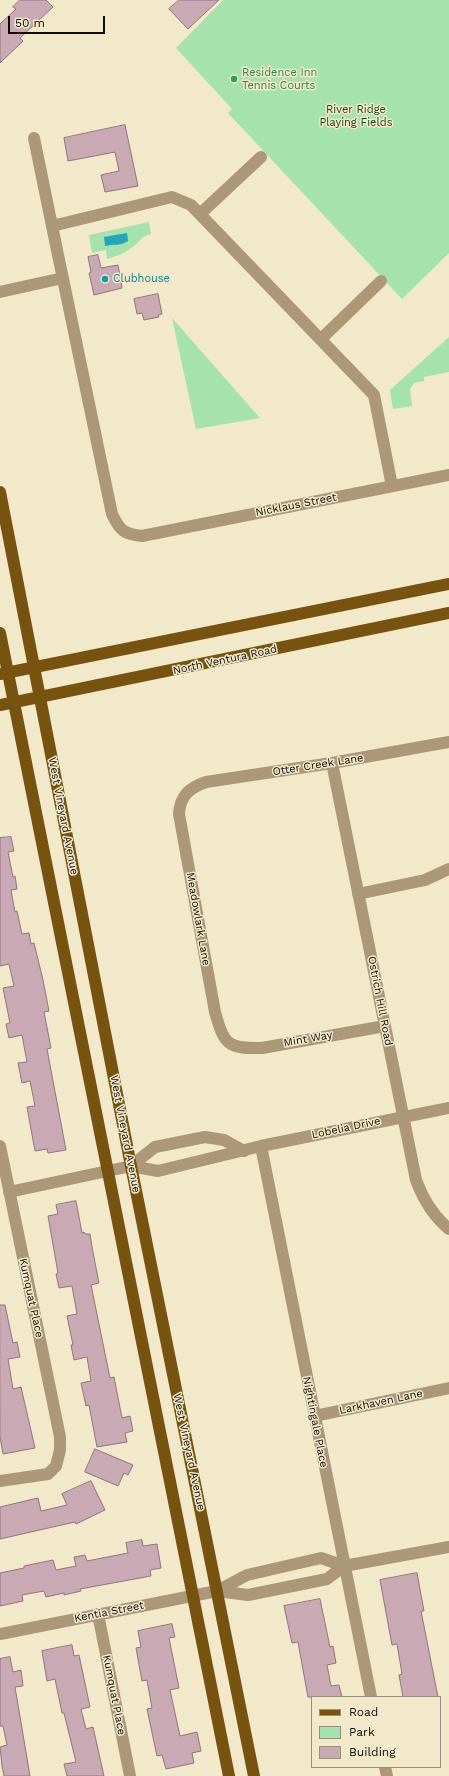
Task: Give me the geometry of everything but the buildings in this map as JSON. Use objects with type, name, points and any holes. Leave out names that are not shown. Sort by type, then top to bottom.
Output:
[{"type":"main road","name":"West Vineyard Avenue","points":[[0,492],[131,1166],[254,1776]]},
{"type":"main road","points":[[4,674],[449,584]]},
{"type":"main road","name":"North Ventura Road","points":[[0,705],[449,613]]},
{"type":"main road","points":[[0,633],[4,674],[13,703],[229,1776]]},
{"type":"street","points":[[0,292],[63,278],[34,138]]},
{"type":"street","points":[[200,214],[261,157]]},
{"type":"street","points":[[52,226],[172,197],[191,205],[374,395],[392,486]]},
{"type":"street","name":"Nicklaus Street","points":[[63,278],[112,514],[117,525],[126,534],[142,536],[449,475]]},
{"type":"street","points":[[321,340],[381,281]]},
{"type":"street","name":"Otter Creek Lane","points":[[188,791],[195,786],[206,782],[332,764],[449,742]]},
{"type":"street","name":"Ostrich Hill Road","points":[[332,764],[416,1180],[421,1194],[432,1212],[449,1229]]},
{"type":"street","name":"Meadowlark Lane","points":[[188,791],[179,805],[178,814],[215,1012],[226,1042],[232,1045]]},
{"type":"street","points":[[358,894],[425,880],[449,869]]},
{"type":"street","name":"Mint Way","points":[[232,1045],[244,1049],[262,1048],[385,1026]]},
{"type":"street","name":"Lobelia Drive","points":[[9,1192],[131,1166],[158,1171],[261,1146],[402,1116],[449,1108]]},
{"type":"street","name":"Lobelia Drive","points":[[131,1166],[156,1147],[205,1137],[224,1140],[244,1151]]},
{"type":"street","name":"Kumquat Place","points":[[0,1146],[60,1438],[60,1450],[56,1466],[48,1474],[0,1481]]},
{"type":"street","name":"Nightingale Place","points":[[261,1146],[371,1696]]},
{"type":"street","name":"Larkhaven Lane","points":[[314,1416],[449,1388]]},
{"type":"street","name":"Kentia Street","points":[[217,1591],[248,1595],[327,1579],[344,1566],[449,1547]]},
{"type":"street","name":"Kentia Street","points":[[0,1634],[217,1591],[247,1575],[321,1558],[344,1566]]},
{"type":"street","name":"Kumquat Place","points":[[98,1614],[130,1776]]},
{"type":"green space","name":"River Ridge Playing Fields","points":[[223,0],[449,0],[449,253],[402,299],[228,113],[232,109],[176,48]]},
{"type":"green space","points":[[149,222],[151,234],[143,238],[126,252],[107,259],[106,250],[92,253],[89,235]]},
{"type":"green space","points":[[172,318],[260,418],[196,429]]},
{"type":"green space","points":[[449,337],[449,372],[424,377],[424,381],[414,383],[410,389],[412,406],[393,409],[390,390]]},
{"type":"water","points":[[127,233],[128,241],[125,243],[105,246],[104,237]]},
{"type":"place","name":"Residence Inn Tennis Courts","points":[[234,79]]},
{"type":"place","name":"Clubhouse","points":[[105,279]]}]
